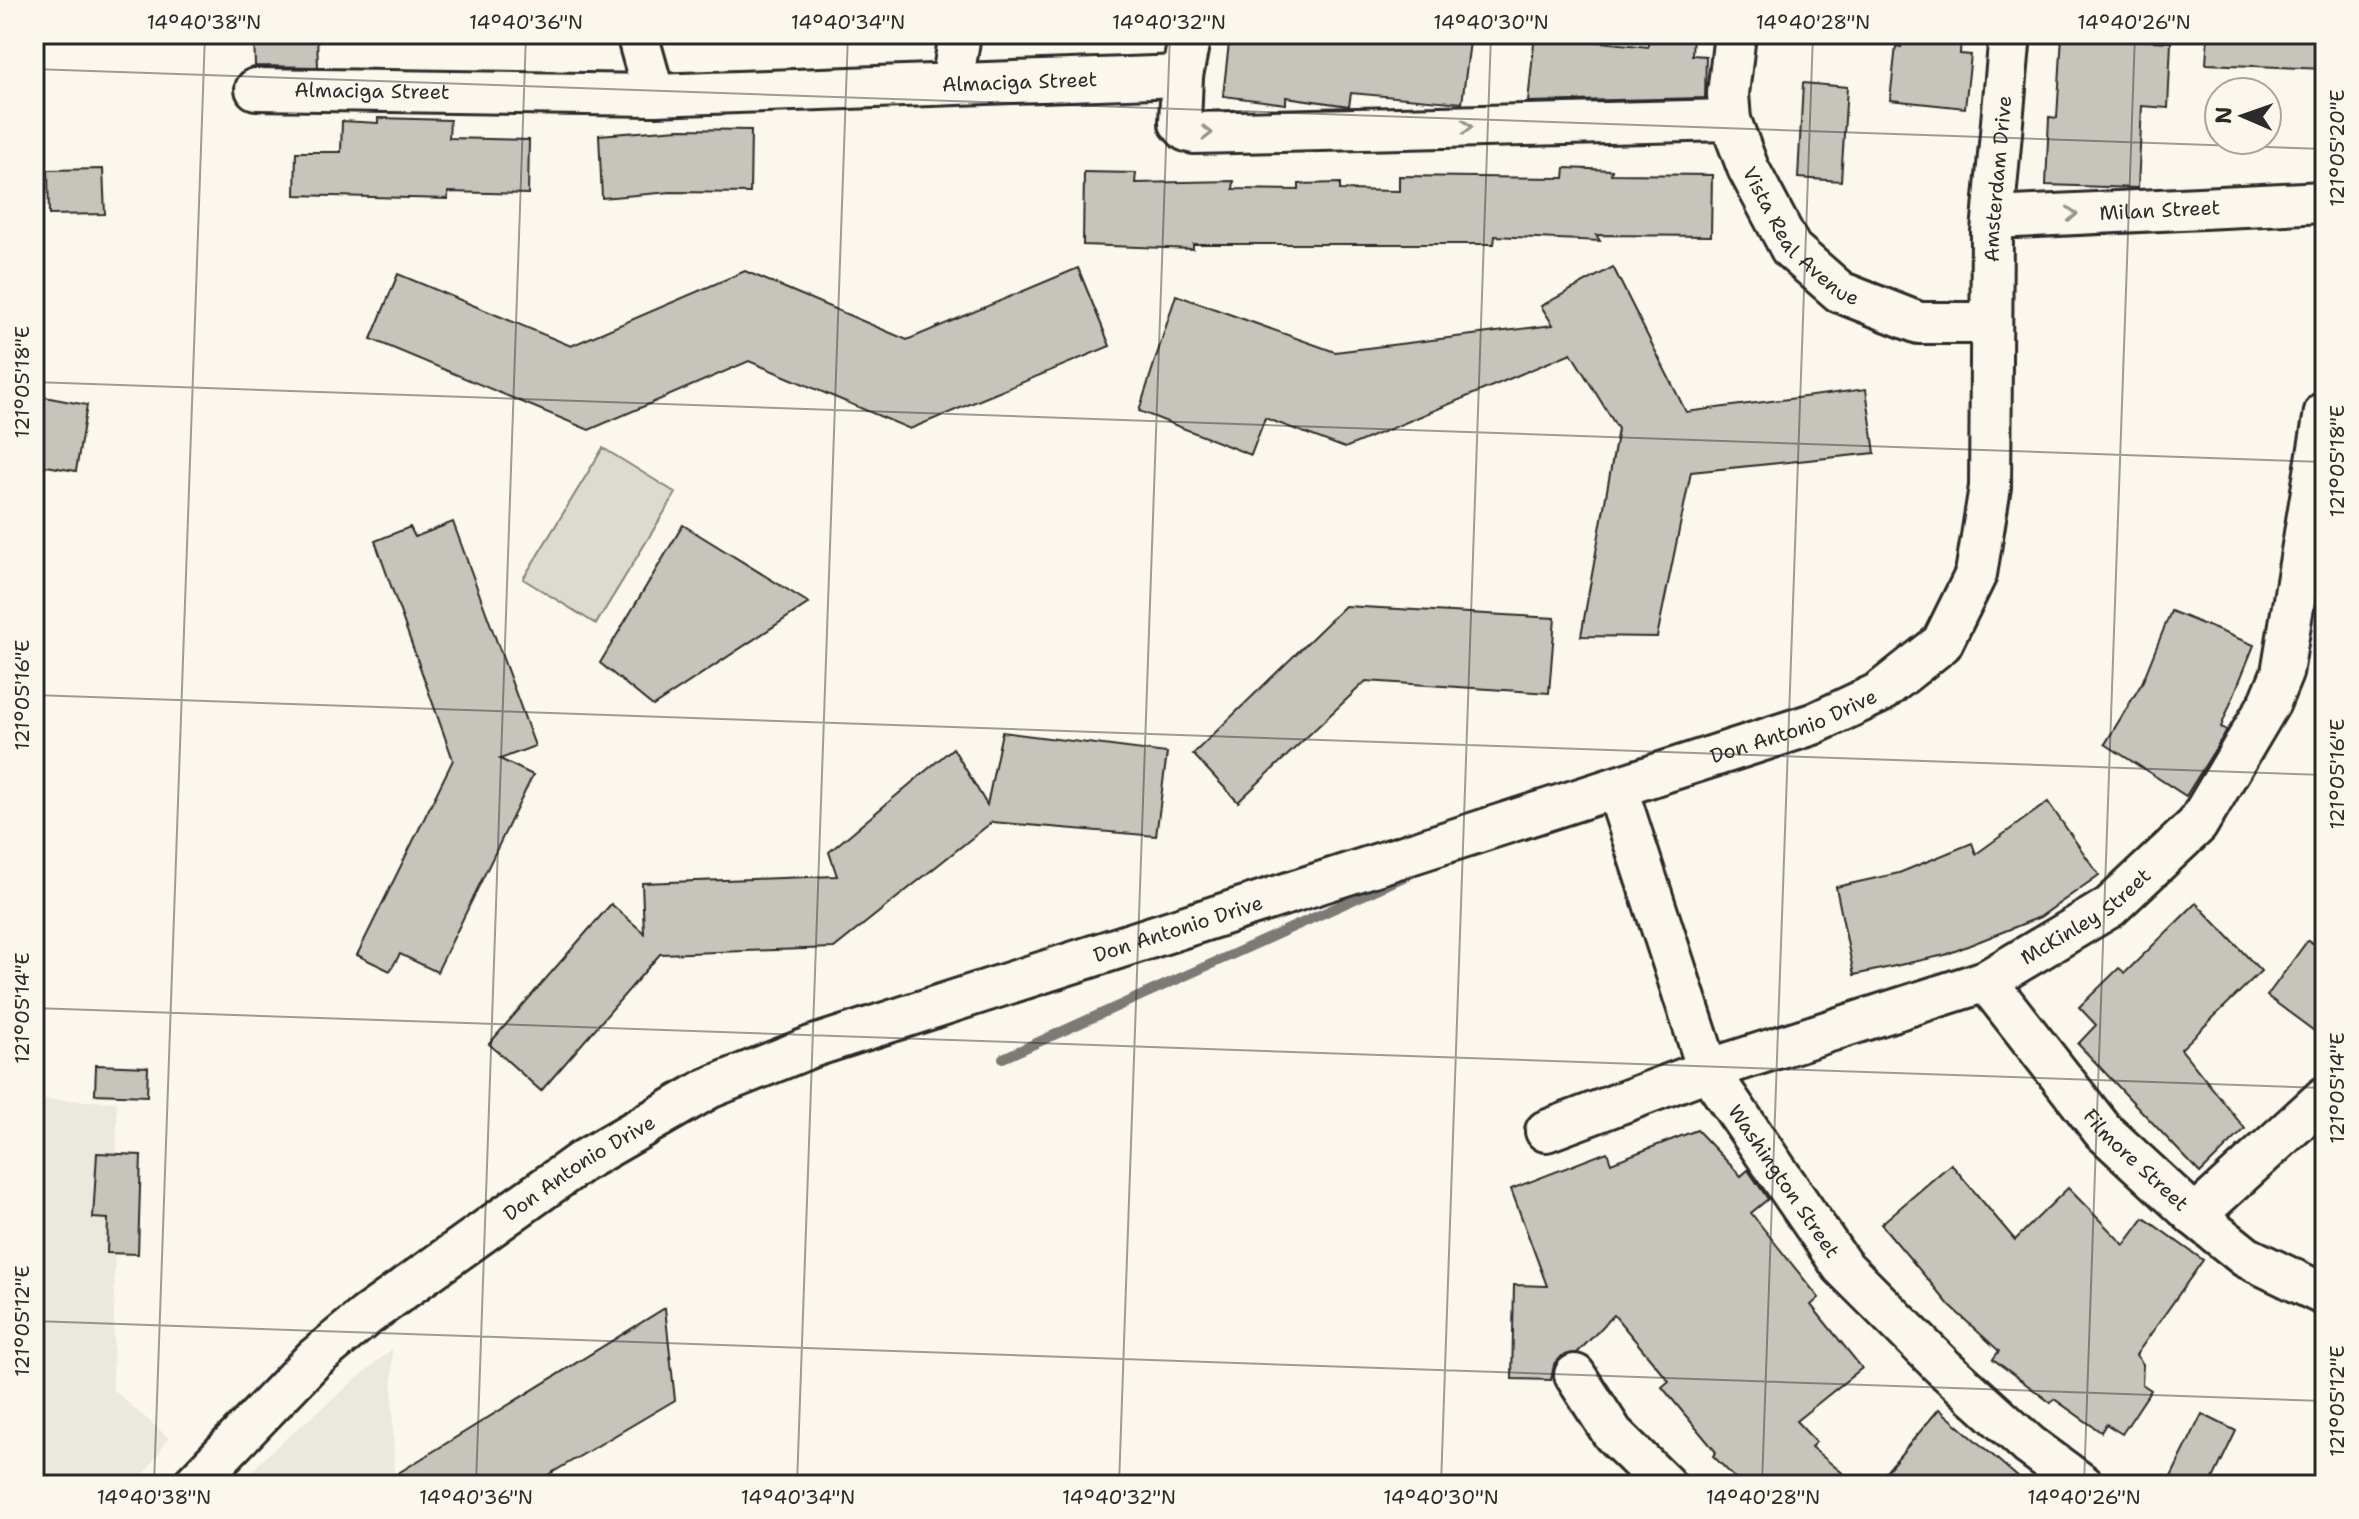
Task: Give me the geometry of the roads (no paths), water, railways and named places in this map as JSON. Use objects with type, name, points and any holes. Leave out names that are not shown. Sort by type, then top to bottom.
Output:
[{"type":"street","points":[[637,34],[654,95]]},
{"type":"street","points":[[952,84],[960,34]]},
{"type":"street","points":[[1190,34],[1182,76],[1180,123],[1187,131],[1205,134],[1730,120]]},
{"type":"street","name":"Vista Real Avenue","points":[[1735,34],[1728,94],[1730,120],[1748,168],[1791,249],[1840,292],[1919,323],[1991,323]]},
{"type":"street","name":"Amsterdam Drive","points":[[1991,323],[1994,218],[2010,34]]},
{"type":"street","name":"Almaciga Street","points":[[256,89],[654,95],[1182,76]]},
{"type":"street","name":"Milan Street","points":[[1994,218],[2325,202]]},
{"type":"street","name":"Don Antonio Drive","points":[[193,1485],[314,1359],[366,1316],[581,1162],[709,1088],[811,1047],[1813,724],[1879,693],[1942,643],[1976,574],[1990,487],[1991,323]]},
{"type":"street","name":"McKinley Street","points":[[1546,1131],[1708,1070],[1986,981],[2110,907],[2197,825],[2270,702],[2282,673],[2325,412]]},
{"type":"street","name":"Washington Street","points":[[1617,789],[1708,1070],[1842,1266],[1943,1367],[2029,1445],[2083,1485]]},
{"type":"street","name":"Filmore Street","points":[[1986,981],[2103,1131],[2195,1216],[2246,1257],[2325,1295]]},
{"type":"street","points":[[2195,1216],[2325,1097]]},
{"type":"street","points":[[1575,1375],[1613,1434],[1665,1485]]},
{"type":"waterway","points":[[1003,1058],[1417,871]]}]
